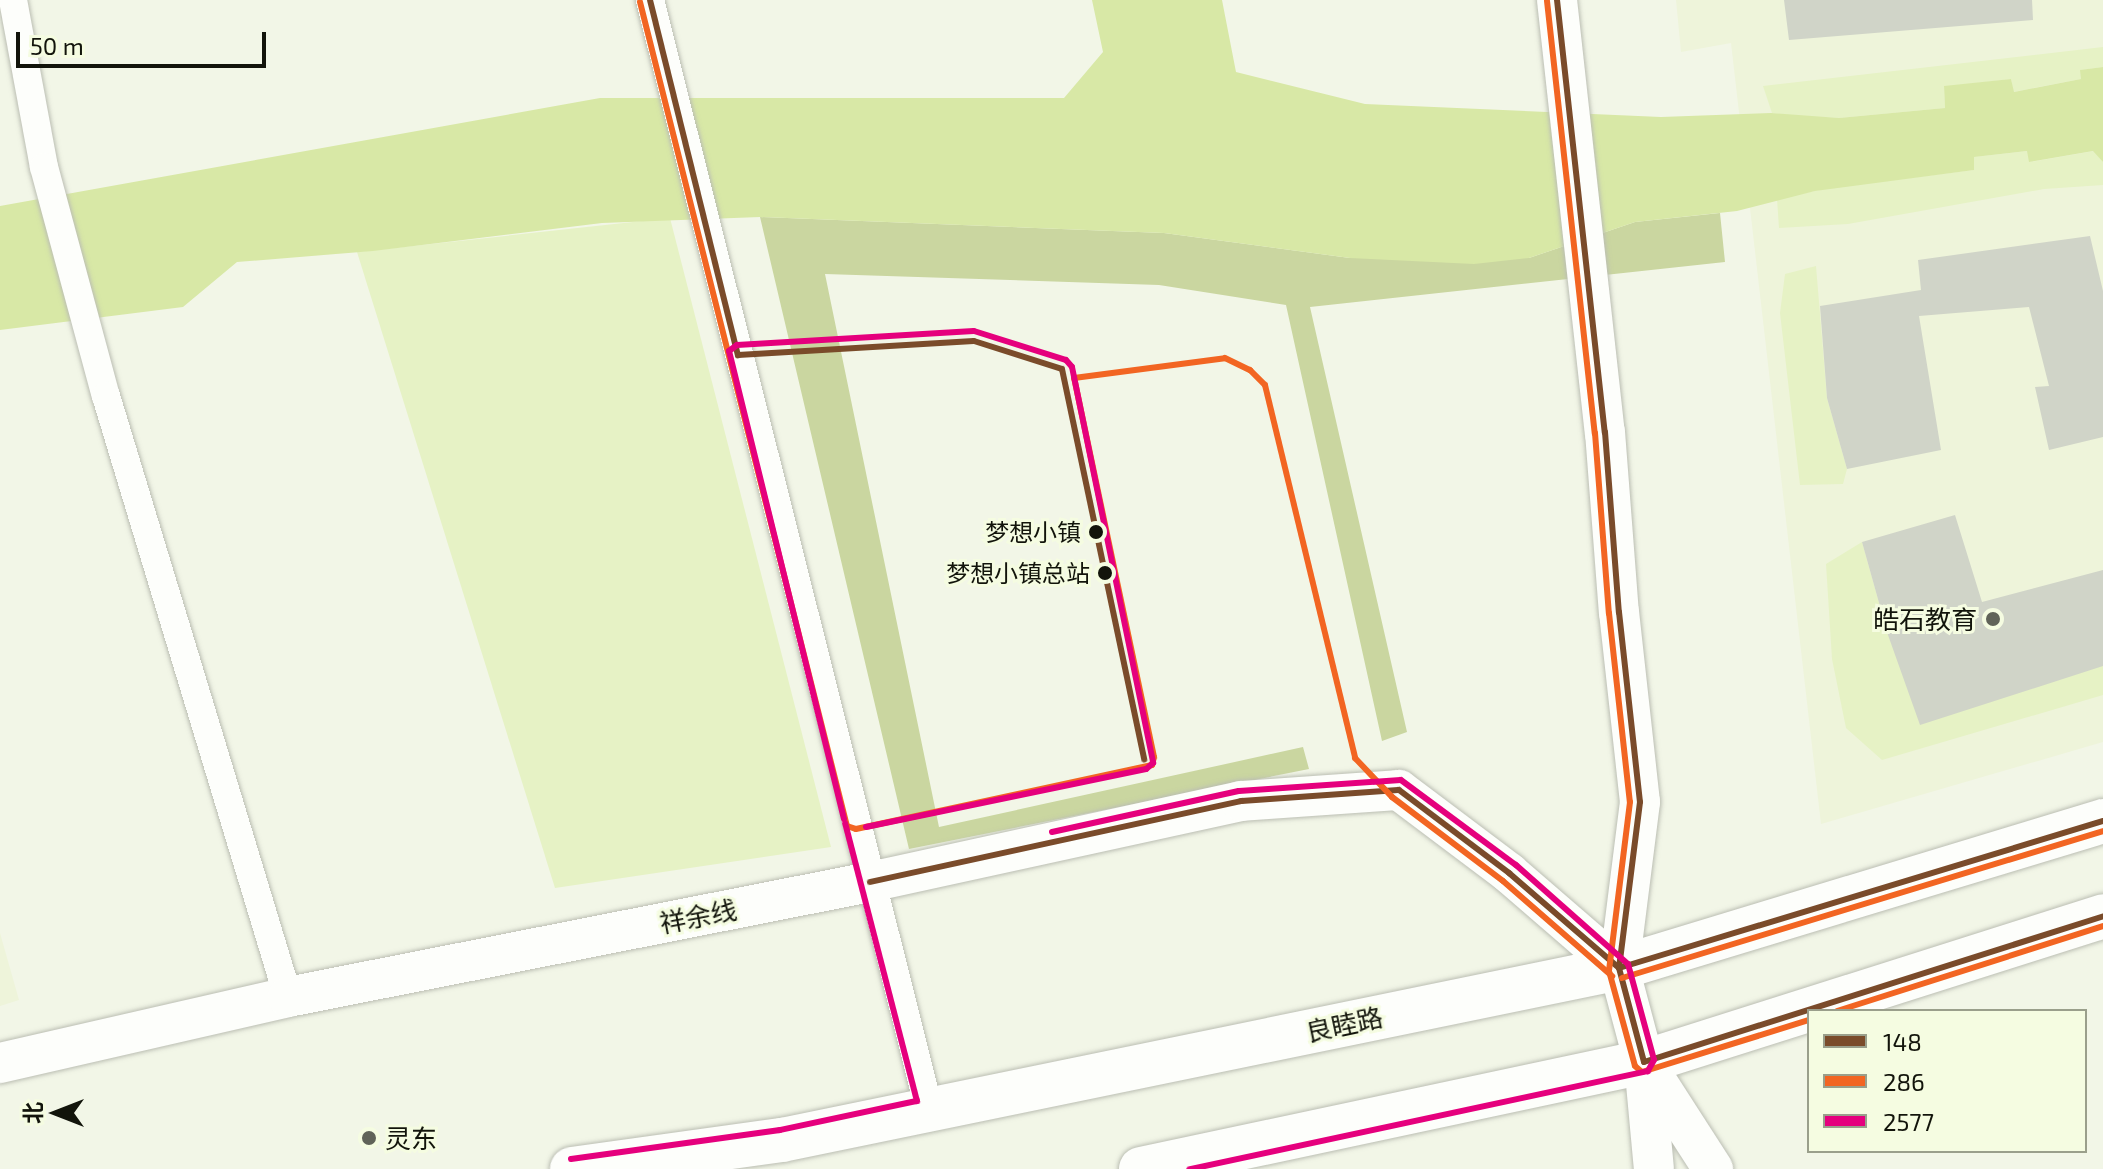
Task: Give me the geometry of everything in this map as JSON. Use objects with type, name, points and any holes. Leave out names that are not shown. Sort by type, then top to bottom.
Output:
[{"type":"main road","name":"良睦路","points":[[572,1169],[782,1140],[1619,968],[2103,821]]},
{"type":"main road","points":[[1811,1009],[2103,916]]},
{"type":"main road","points":[[1141,1169],[1644,1062],[1807,1010]]},
{"type":"street","points":[[13,0],[51,196],[97,361],[288,997]]},
{"type":"street","points":[[650,0],[929,1109]]},
{"type":"street","points":[[1557,0],[1590,285],[1619,612],[1640,802],[1619,968],[1644,1062],[1654,1169]]},
{"type":"street","name":"祥余线","points":[[0,1063],[288,997],[870,882],[1241,801],[1399,790],[1509,873],[1619,968]]},
{"type":"street","points":[[1644,1062],[1713,1169]]},
{"type":"shaded area","points":[[1092,0],[1222,0],[1236,72],[1365,104],[1661,117],[1771,113],[1839,118],[1945,108],[1944,86],[2011,79],[2014,92],[2081,79],[2080,70],[2103,67],[2103,162],[2093,151],[2029,162],[2027,151],[1974,157],[1974,170],[1815,191],[1737,211],[1635,222],[1529,258],[1474,264],[1350,258],[1164,233],[760,217],[602,223],[373,251],[237,262],[183,307],[0,330],[0,206],[600,98],[1064,98],[1103,52]]},
{"type":"shaded area","points":[[1676,0],[2103,0],[2103,742],[1821,824],[1731,43],[1681,52]]},
{"type":"shaded area","points":[[2103,47],[2103,67],[2081,70],[2081,79],[2013,92],[2011,79],[1944,87],[1945,108],[1839,118],[1793,116],[1772,113],[1763,86]]},
{"type":"shaded area","points":[[2028,151],[2030,162],[2094,151],[2103,162],[2103,185],[2044,189],[1848,224],[1779,228],[1777,199],[1829,188],[1974,170],[1974,157]]},
{"type":"shaded area","points":[[1720,213],[1725,262],[1310,307],[1407,732],[1382,741],[1286,305],[1159,285],[825,274],[939,827],[1303,747],[1309,769],[909,849],[760,217],[1164,233],[1350,258],[1529,258],[1635,222]]},
{"type":"shaded area","points":[[670,218],[831,847],[555,888],[357,252]]},
{"type":"shaded area","points":[[1816,266],[1827,398],[1847,469],[1843,484],[1800,485],[1780,313],[1785,274]]},
{"type":"shaded area","points":[[1862,542],[1888,635],[2103,666],[2103,695],[1882,760],[1846,728],[1832,659],[1826,564]]},
{"type":"shaded area","points":[[0,933],[19,1000],[0,1006]]},
{"type":"building","points":[[1784,0],[2032,0],[2033,20],[1789,40]]},
{"type":"building","points":[[2090,236],[2103,291],[2103,437],[2049,450],[2035,387],[2049,386],[2029,307],[1919,316],[1941,450],[1847,469],[1827,398],[1820,306],[1921,290],[1918,260]]},
{"type":"building","name":"皓石教育","points":[[1955,515],[1982,602],[2103,570],[2103,666],[1920,725],[1888,635],[1862,542]]},
{"type":"transit line","name":"148","points":[[650,0],[738,355]]},
{"type":"transit line","name":"148","points":[[1557,0],[1605,432],[1619,612],[1640,802],[1619,968],[1644,1062]]},
{"type":"transit line","name":"286","points":[[1547,1],[1595,433],[1609,613],[1630,802],[1609,971],[1635,1066],[1642,1072],[1807,1021]]},
{"type":"transit line","name":"286","points":[[640,2],[847,826],[856,829],[1152,765],[1154,757],[1074,378],[1225,358],[1250,370],[1265,385],[1355,758],[1392,797],[1503,881],[1612,976]]},
{"type":"transit line","name":"2577","points":[[844,819],[729,351],[737,345],[974,331],[1066,360],[1072,367],[1153,763],[1146,769],[866,827]]},
{"type":"transit line","name":"148","points":[[738,355],[974,341],[1062,369]]},
{"type":"transit line","name":"148","points":[[1062,369],[1144,759]]},
{"type":"transit line","name":"2577","points":[[1052,832],[1239,791],[1401,780],[1516,865],[1628,964],[1654,1060],[1648,1071],[1189,1169]]},
{"type":"transit line","name":"148","points":[[1399,790],[1509,873],[1619,968]]},
{"type":"transit line","name":"148","points":[[870,882],[1241,801],[1399,790]]},
{"type":"transit line","name":"148","points":[[1619,968],[2103,821]]},
{"type":"transit line","name":"2577","points":[[571,1159],[780,1130],[917,1101],[845,823]]},
{"type":"transit line","name":"286","points":[[1622,978],[2103,831]]},
{"type":"transit line","name":"148","points":[[1811,1009],[2103,916]]},
{"type":"transit line","name":"286","points":[[1843,1009],[2103,926]]},
{"type":"transit line","name":"148","points":[[1644,1062],[1807,1010]]},
{"type":"place","name":"梦想小镇","points":[[1096,532]]},
{"type":"place","name":"梦想小镇总站","points":[[1105,573]]},
{"type":"place","name":"皓石教育","points":[[1993,619]]},
{"type":"place","name":"灵东","points":[[369,1138]]}]
